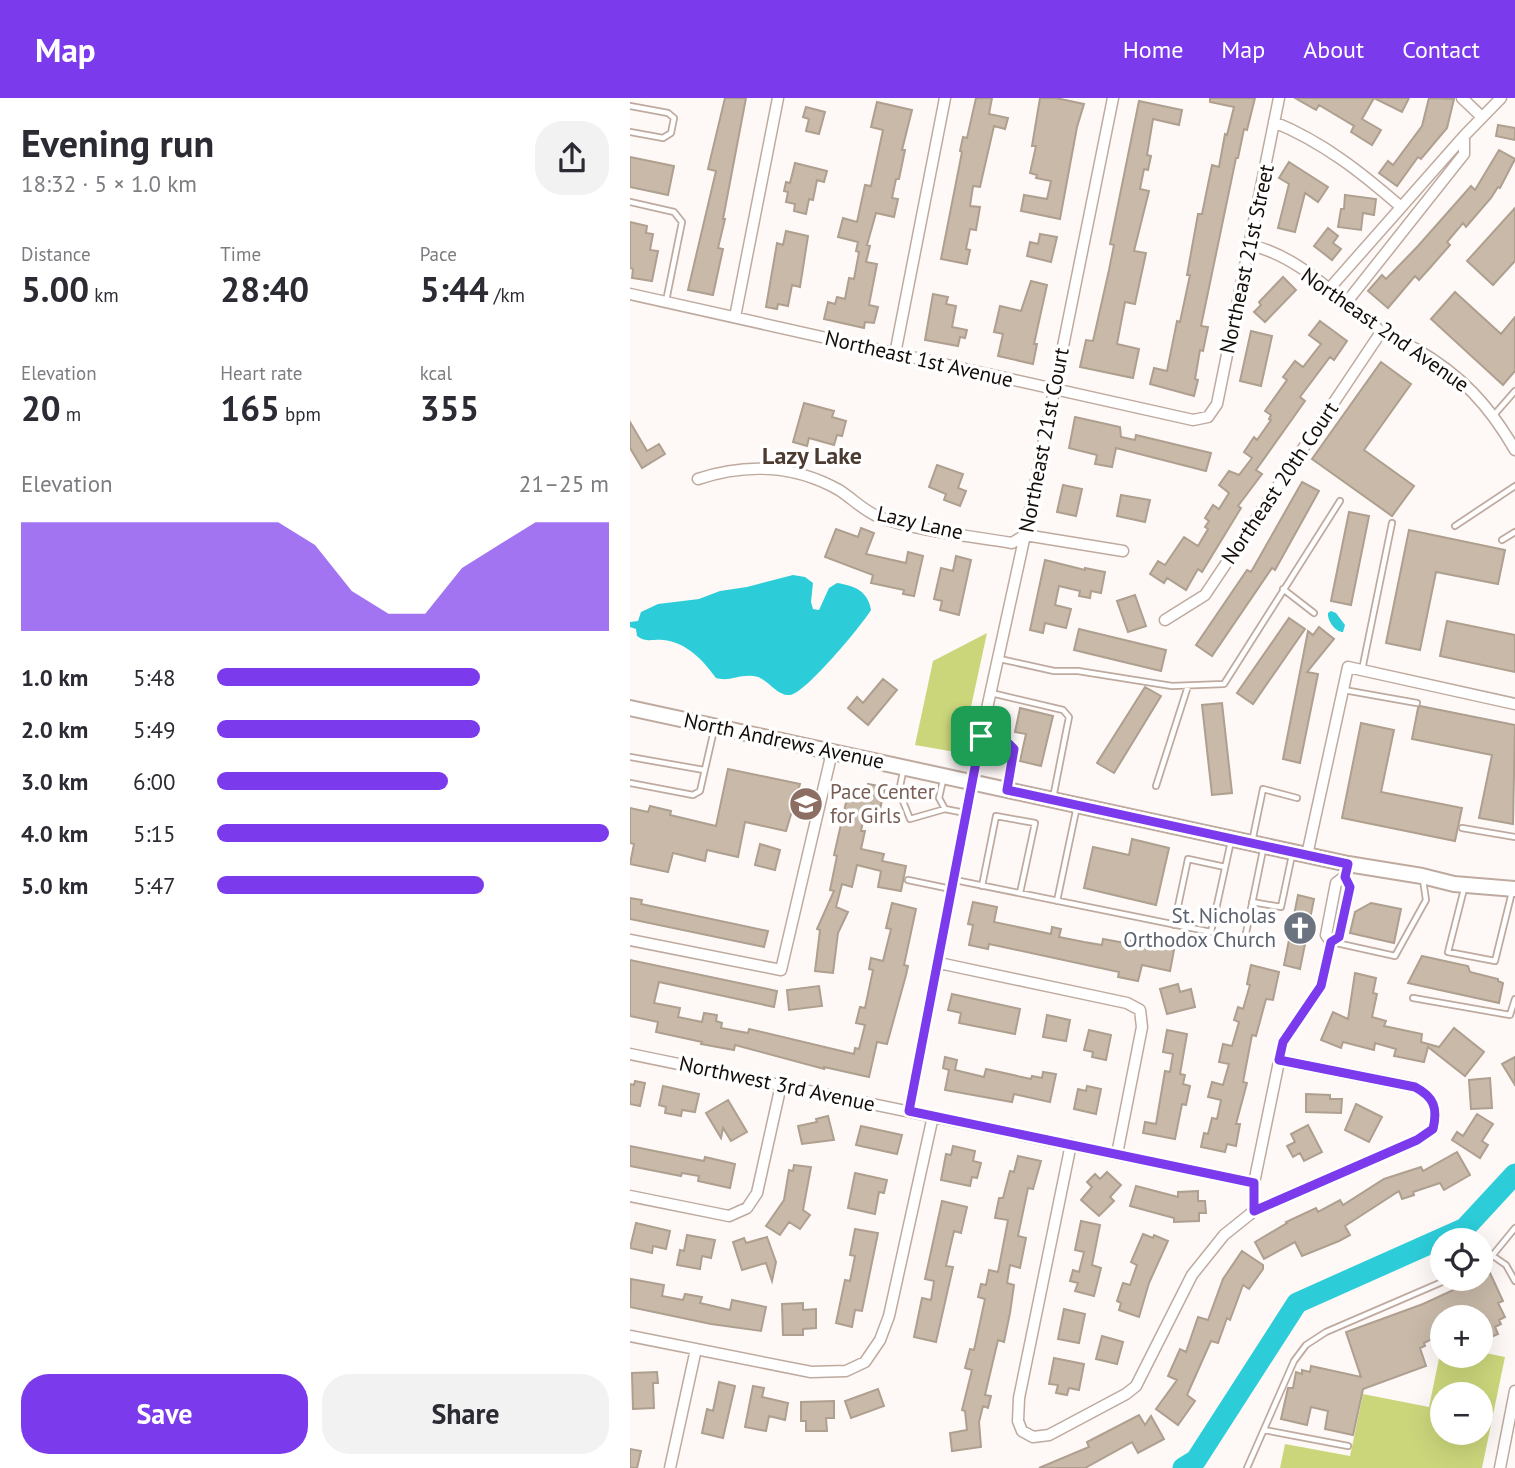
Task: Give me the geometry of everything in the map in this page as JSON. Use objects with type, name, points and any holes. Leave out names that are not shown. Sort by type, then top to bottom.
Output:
[{"type":"main road","name":"North Andrews Avenue","points":[[630,708],[1300,853],[1346,871],[1422,876],[1465,885],[1514,886]]},
{"type":"street","points":[[735,317],[778,98]]},
{"type":"street","points":[[895,354],[945,98]]},
{"type":"street","name":"Northeast 21st Court","points":[[909,1111],[981,736],[1025,535],[1113,98]]},
{"type":"street","name":"Northeast 21st Street","points":[[1208,417],[1217,404],[1279,98]]},
{"type":"street","points":[[1462,98],[1482,117]]},
{"type":"street","points":[[1329,289],[1501,98]]},
{"type":"street","points":[[1274,122],[1297,131],[1352,164],[1401,207]]},
{"type":"street","points":[[1346,303],[1464,154],[1464,136]]},
{"type":"street","name":"Northeast 2nd Avenue","points":[[1250,245],[1269,250],[1329,289],[1381,332],[1414,348],[1466,385],[1510,434],[1515,450]]},
{"type":"street","name":"Northeast 1st Avenue","points":[[630,294],[1193,421],[1208,417]]},
{"type":"street","name":"Northeast 20th Court","points":[[1165,620],[1205,595],[1381,332]]},
{"type":"street","name":"Lazy Lane","points":[[698,479],[737,470],[789,470],[819,480],[867,511],[888,520],[1012,543],[1025,535],[1124,551]]},
{"type":"street","points":[[1300,853],[1348,667],[1515,704]]},
{"type":"street","points":[[630,940],[781,970],[832,752]]},
{"type":"street","points":[[1254,1211],[1254,1183],[1283,1042],[1321,986],[1331,942],[1326,935],[1336,883],[1346,871]]},
{"type":"street","points":[[939,963],[1127,1003],[1140,1010],[1142,1027],[1117,1154]]},
{"type":"street","name":"Northwest 3rd Avenue","points":[[630,1054],[1254,1183]]},
{"type":"street","points":[[1071,1144],[1019,1398],[1018,1421],[1022,1431],[1033,1437],[1049,1435],[1136,1386],[1192,1275],[1224,1235],[1254,1211],[1417,1140],[1433,1129],[1436,1108],[1428,1094],[1415,1087],[1279,1060]]},
{"type":"street","points":[[630,1196],[729,1216],[747,1208],[757,1193],[781,1085]]},
{"type":"street","points":[[630,1336],[811,1372],[846,1371],[865,1362],[880,1340],[889,1316],[933,1116]]},
{"type":"street","points":[[670,1468],[696,1349]]},
{"type":"street","points":[[1500,1468],[1512,1420],[1515,1391]]},
{"type":"lane","points":[[630,106],[668,113],[674,118],[671,133],[663,138],[630,132]]},
{"type":"lane","points":[[630,202],[674,212],[682,222],[666,302]]},
{"type":"lane","points":[[1494,415],[1515,391]]},
{"type":"lane","points":[[1455,526],[1515,486]]},
{"type":"lane","points":[[997,659],[1054,671],[1078,671],[1172,686],[1224,684],[1340,501]]},
{"type":"lane","points":[[1362,670],[1392,523]]},
{"type":"lane","points":[[1502,540],[1515,532]]},
{"type":"lane","points":[[1283,589],[1314,612]]},
{"type":"lane","points":[[1156,786],[1188,686]]},
{"type":"lane","points":[[1343,690],[1417,703]]},
{"type":"lane","points":[[990,693],[1063,710],[1069,717],[1053,800]]},
{"type":"lane","points":[[630,783],[693,794],[699,791],[715,726]]},
{"type":"lane","points":[[981,736],[1008,743],[1014,749],[1007,790]]},
{"type":"lane","points":[[630,757],[704,770]]},
{"type":"lane","points":[[904,767],[899,791],[910,819],[945,809],[967,813]]},
{"type":"lane","points":[[943,776],[939,798],[945,809]]},
{"type":"lane","points":[[1244,943],[1252,902],[1263,789],[1297,798]]},
{"type":"lane","points":[[1057,901],[1078,805]]},
{"type":"lane","points":[[982,886],[996,816],[1035,823],[1020,894]]},
{"type":"lane","points":[[1462,828],[1515,837]]},
{"type":"lane","points":[[908,880],[982,886],[1211,932],[1231,838]]},
{"type":"lane","points":[[1252,902],[1281,907],[1300,853]]},
{"type":"lane","points":[[1174,925],[1188,859],[1225,867]]},
{"type":"lane","points":[[1331,942],[1395,956],[1426,900],[1422,876]]},
{"type":"lane","points":[[1465,885],[1448,952],[1495,961],[1514,886]]},
{"type":"lane","points":[[1413,998],[1510,1015],[1515,999]]},
{"type":"lane","points":[[1493,1255],[1515,1228]]},
{"type":"lane","points":[[1493,1257],[1506,1265],[1515,1281]]},
{"type":"lane","points":[[1247,1468],[1294,1361],[1306,1345],[1325,1332],[1430,1287]]},
{"type":"lane","points":[[1264,1430],[1348,1446]]},
{"type":"green space","points":[[987,633],[961,753],[915,745],[933,661]]},
{"type":"green space","points":[[1493,1354],[1505,1357],[1493,1415],[1493,1382],[1434,1382],[1437,1368],[1493,1368]]},
{"type":"green space","points":[[1363,1394],[1429,1407],[1430,1402],[1430,1445],[1487,1445],[1482,1468],[1280,1468],[1285,1444],[1350,1456]]},
{"type":"water","points":[[793,575],[805,577],[813,583],[813,609],[819,610],[829,588],[837,583],[860,590],[867,598],[871,610],[820,672],[790,695],[780,693],[758,677],[716,678],[700,659],[686,648],[671,641],[644,639],[637,636],[636,629],[630,627],[630,622],[638,621],[641,612],[658,604],[699,599],[720,591]]},
{"type":"water","points":[[1328,613],[1336,613],[1345,625],[1343,632],[1334,628],[1330,622]]},
{"type":"building","points":[[725,98],[746,98],[718,248],[723,249],[713,295],[688,290],[716,171],[708,169]]},
{"type":"building","points":[[976,98],[992,98],[989,114],[1008,118],[1005,129],[994,126],[980,187],[973,186],[970,206],[980,207],[976,230],[970,229],[966,249],[970,250],[967,264],[941,259],[963,137],[967,138]]},
{"type":"building","points":[[1040,98],[1056,98],[1084,104],[1077,127],[1060,219],[1021,211],[1024,195],[1047,199],[1051,181],[1036,178],[1037,175],[1030,173],[1036,146],[1032,146]]},
{"type":"building","points":[[1210,98],[1255,98],[1236,158],[1201,326],[1208,327],[1203,351],[1200,350],[1194,396],[1150,384],[1154,368],[1167,371],[1190,275],[1187,275],[1198,214],[1202,214],[1212,165],[1219,167],[1225,134],[1227,135],[1234,107],[1210,102]]},
{"type":"building","points":[[1295,98],[1374,98],[1362,119],[1381,130],[1372,145],[1351,132],[1354,126],[1319,105],[1316,110]]},
{"type":"building","points":[[1374,98],[1409,98],[1402,112]]},
{"type":"building","points":[[1429,98],[1454,99],[1447,128],[1421,159],[1418,157],[1397,186],[1379,173],[1388,161],[1393,165],[1422,126]]},
{"type":"building","points":[[1139,101],[1182,110],[1179,125],[1153,119],[1147,155],[1151,156],[1148,170],[1144,169],[1140,189],[1149,191],[1134,251],[1146,253],[1135,304],[1125,302],[1117,344],[1139,349],[1133,378],[1080,367],[1086,340],[1093,341],[1109,270],[1114,245],[1110,244]]},
{"type":"building","points":[[877,102],[912,110],[902,150],[905,150],[899,179],[896,179],[892,198],[898,199],[894,217],[876,213],[867,245],[870,246],[866,262],[877,264],[869,305],[878,307],[874,323],[865,322],[864,328],[824,319],[828,302],[835,304],[837,297],[845,299],[849,278],[854,279],[858,242],[838,237],[843,218],[857,222],[865,185],[871,186],[883,130],[871,127]]},
{"type":"building","points":[[806,107],[825,112],[819,134],[806,131],[809,119],[803,117]]},
{"type":"building","points":[[1498,125],[1515,128],[1515,140],[1496,136]]},
{"type":"building","points":[[1499,150],[1515,159],[1500,188],[1498,187],[1466,227],[1463,223],[1447,242],[1450,245],[1419,280],[1415,276],[1388,308],[1368,291],[1382,275],[1386,279],[1471,186],[1475,190]]},
{"type":"building","points":[[630,157],[674,166],[668,195],[630,187]]},
{"type":"building","points":[[1289,162],[1328,187],[1318,202],[1305,193],[1295,232],[1278,228],[1289,184],[1279,178]]},
{"type":"building","points":[[795,163],[827,171],[824,182],[817,180],[813,200],[809,199],[806,214],[794,211],[795,204],[786,202],[786,182],[790,183]]},
{"type":"building","points":[[1345,195],[1376,199],[1374,215],[1363,213],[1361,230],[1338,227]]},
{"type":"building","points":[[1515,208],[1515,261],[1493,285],[1467,261]]},
{"type":"building","points":[[630,222],[647,226],[646,233],[653,234],[650,250],[658,251],[652,281],[632,278]]},
{"type":"building","points":[[1328,228],[1338,236],[1333,243],[1341,249],[1332,260],[1314,246]]},
{"type":"building","points":[[786,231],[808,236],[800,287],[792,285],[788,306],[778,304],[777,309],[766,307],[777,243],[783,245]]},
{"type":"building","points":[[1040,234],[1057,237],[1051,262],[1027,256],[1030,242],[1038,244]]},
{"type":"building","points":[[1283,277],[1296,290],[1265,322],[1254,312],[1261,305],[1259,302]]},
{"type":"building","points":[[1031,281],[1047,285],[1034,344],[1037,344],[1033,364],[998,356],[1003,334],[994,332],[1000,306],[1021,311]]},
{"type":"building","points":[[1455,292],[1501,334],[1515,317],[1515,371],[1503,385],[1431,319]]},
{"type":"building","points":[[933,294],[948,297],[946,304],[956,306],[952,327],[967,330],[965,338],[960,337],[958,346],[925,340]]},
{"type":"building","points":[[1320,321],[1347,341],[1334,360],[1330,357],[1300,397],[1305,401],[1256,470],[1262,474],[1238,506],[1241,508],[1202,572],[1198,569],[1186,590],[1167,578],[1164,583],[1150,574],[1158,561],[1165,565],[1184,537],[1198,546],[1208,529],[1205,527],[1209,521],[1205,518],[1213,505],[1219,509],[1229,493],[1219,485],[1229,471],[1239,475],[1252,458],[1244,452],[1254,437],[1257,440],[1271,420],[1271,415],[1265,411],[1287,380],[1283,377],[1295,361],[1303,367],[1321,344],[1309,335]]},
{"type":"building","points":[[1251,331],[1272,336],[1261,386],[1240,381]]},
{"type":"building","points":[[1381,362],[1411,384],[1364,450],[1414,486],[1392,516],[1312,459]]},
{"type":"building","points":[[804,403],[834,411],[832,417],[846,421],[842,436],[837,435],[834,445],[809,438],[807,446],[793,442]]},
{"type":"building","points":[[1075,417],[1120,427],[1121,437],[1135,440],[1136,435],[1211,453],[1206,471],[1116,448],[1112,467],[1095,464],[1097,455],[1069,448]]},
{"type":"building","points":[[630,422],[647,451],[659,444],[665,454],[642,468],[630,448]]},
{"type":"building","points":[[937,465],[963,474],[958,488],[966,491],[960,506],[944,500],[946,494],[929,487]]},
{"type":"building","points":[[1302,482],[1319,491],[1275,570],[1272,568],[1212,656],[1196,645],[1247,570],[1251,572]]},
{"type":"building","points":[[1063,485],[1082,489],[1076,516],[1057,512]]},
{"type":"building","points":[[1121,495],[1150,500],[1145,522],[1117,516]]},
{"type":"building","points":[[1349,512],[1369,516],[1351,605],[1331,601]]},
{"type":"building","points":[[861,528],[874,533],[866,554],[906,563],[908,552],[923,556],[914,596],[903,594],[904,590],[871,583],[873,575],[825,557],[836,529],[858,537]]},
{"type":"building","points":[[1409,530],[1505,550],[1498,584],[1436,572],[1420,650],[1386,643]]},
{"type":"building","points":[[956,556],[971,560],[959,615],[940,610],[942,601],[934,599],[941,568],[953,571]]},
{"type":"building","points":[[1045,560],[1105,572],[1101,593],[1091,591],[1090,598],[1079,596],[1080,591],[1059,586],[1055,605],[1071,609],[1066,628],[1045,623],[1043,633],[1030,630]]},
{"type":"building","points":[[1135,595],[1146,626],[1128,632],[1117,601]]},
{"type":"building","points":[[1289,618],[1305,629],[1253,704],[1237,693]]},
{"type":"building","points":[[1447,621],[1515,635],[1515,672],[1440,656]]},
{"type":"building","points":[[1319,627],[1334,639],[1307,672],[1318,674],[1300,763],[1283,759],[1308,631],[1313,635]]},
{"type":"building","points":[[1079,629],[1166,650],[1161,671],[1074,650]]},
{"type":"building","points":[[883,679],[897,690],[868,725],[848,708],[857,697],[863,703]]},
{"type":"building","points":[[1145,687],[1161,696],[1114,773],[1097,763]]},
{"type":"building","points":[[1222,703],[1232,793],[1212,795],[1202,705]]},
{"type":"building","points":[[1420,706],[1515,725],[1513,824],[1479,818],[1492,755],[1412,739]]},
{"type":"building","points":[[1020,708],[1053,716],[1041,766],[1020,761],[1026,734],[1015,732]]},
{"type":"building","points":[[1361,723],[1394,730],[1381,792],[1462,808],[1455,841],[1342,818]]},
{"type":"building","points":[[728,769],[800,784],[786,831],[745,822],[738,857],[707,850],[705,861],[673,853],[668,872],[630,864],[634,844],[630,843],[630,808],[648,812],[650,806],[671,811],[670,815],[716,826]]},
{"type":"building","points":[[868,784],[885,787],[879,814],[865,811],[861,849],[884,854],[882,861],[906,866],[901,891],[878,887],[881,871],[857,865],[852,887],[842,884],[836,907],[848,912],[838,933],[833,973],[815,971],[820,930],[817,929],[834,891],[830,890],[837,856],[834,855],[847,798],[865,801]]},
{"type":"building","points":[[1132,839],[1169,848],[1156,905],[1084,888],[1093,847],[1129,855]]},
{"type":"building","points":[[760,844],[780,850],[775,870],[755,865]]},
{"type":"building","name":"St. Nicholas Orthodox Church","points":[[1298,895],[1314,899],[1300,969],[1284,965]]},
{"type":"building","points":[[630,898],[642,900],[641,904],[768,931],[764,947],[630,919]]},
{"type":"building","points":[[973,902],[997,907],[994,922],[1051,934],[1052,927],[1061,929],[1059,937],[1102,945],[1103,939],[1125,943],[1126,940],[1174,950],[1170,971],[1142,965],[1138,981],[1118,977],[1119,972],[989,944],[988,949],[969,945],[973,925],[968,924]]},
{"type":"building","points":[[892,903],[916,909],[904,965],[908,966],[887,1044],[877,1042],[869,1077],[824,1069],[735,1045],[734,1050],[701,1044],[702,1042],[656,1032],[658,1022],[630,1016],[630,960],[777,991],[774,1007],[659,982],[654,1003],[680,1008],[678,1017],[702,1022],[704,1013],[717,1015],[716,1021],[722,1023],[721,1028],[748,1033],[749,1029],[854,1054],[855,1048],[859,1049],[865,1025],[856,1023],[860,1007],[865,1008],[873,970],[869,969],[871,958],[883,961],[891,929],[886,928]]},
{"type":"building","points":[[1371,903],[1401,909],[1394,943],[1350,933],[1355,912]]},
{"type":"building","points":[[1422,956],[1468,966],[1470,972],[1498,979],[1503,983],[1499,1003],[1408,983]]},
{"type":"building","points":[[1251,965],[1279,972],[1273,1000],[1266,999],[1256,1036],[1252,1035],[1243,1082],[1247,1083],[1236,1124],[1240,1124],[1236,1146],[1227,1144],[1225,1152],[1201,1147],[1204,1133],[1208,1134],[1212,1118],[1217,1119],[1221,1100],[1208,1097],[1212,1082],[1223,1085],[1229,1064],[1219,1062],[1223,1044],[1232,1046],[1239,1022],[1234,1020],[1238,1007],[1243,1009],[1250,985],[1247,984]]},
{"type":"building","points":[[1355,973],[1376,978],[1373,993],[1377,994],[1372,1017],[1386,1021],[1384,1026],[1422,1034],[1421,1042],[1439,1047],[1454,1028],[1484,1052],[1465,1076],[1428,1047],[1424,1062],[1394,1056],[1396,1049],[1375,1043],[1374,1050],[1343,1042],[1341,1048],[1321,1040],[1333,1012],[1348,1019]]},
{"type":"building","points":[[1178,984],[1180,992],[1191,989],[1195,1007],[1167,1014],[1160,989]]},
{"type":"building","points":[[819,986],[822,1006],[789,1010],[787,990]]},
{"type":"building","points":[[952,994],[1020,1009],[1015,1034],[959,1023],[961,1013],[948,1010]]},
{"type":"building","points":[[1047,1015],[1070,1020],[1066,1041],[1043,1037]]},
{"type":"building","points":[[1089,1030],[1111,1035],[1106,1060],[1092,1057],[1093,1052],[1084,1050]]},
{"type":"building","points":[[1167,1030],[1187,1034],[1180,1074],[1185,1075],[1183,1084],[1190,1086],[1186,1105],[1182,1104],[1175,1139],[1143,1133],[1145,1122],[1156,1124],[1165,1071],[1170,1072],[1173,1054],[1163,1052]]},
{"type":"building","points":[[945,1057],[957,1060],[955,1070],[984,1077],[986,1069],[1031,1079],[1032,1076],[1042,1078],[1043,1072],[1056,1074],[1050,1102],[1014,1094],[1012,1102],[945,1090],[949,1070],[943,1068]]},
{"type":"building","points":[[1515,1057],[1515,1085],[1502,1064]]},
{"type":"building","points":[[1490,1078],[1492,1108],[1471,1109],[1469,1080]]},
{"type":"building","points":[[635,1081],[645,1083],[640,1106],[630,1104],[630,1084],[634,1085]]},
{"type":"building","points":[[663,1086],[699,1094],[695,1112],[682,1110],[681,1116],[665,1113],[666,1107],[659,1105]]},
{"type":"building","points":[[1087,1086],[1101,1089],[1096,1114],[1074,1109],[1078,1089],[1086,1091]]},
{"type":"building","points":[[1306,1094],[1330,1095],[1330,1099],[1342,1099],[1341,1113],[1306,1112]]},
{"type":"building","points":[[728,1100],[747,1132],[731,1141],[723,1128],[721,1138],[706,1113]]},
{"type":"building","points":[[1356,1104],[1382,1117],[1369,1142],[1345,1130]]},
{"type":"building","points":[[1477,1114],[1493,1124],[1482,1141],[1488,1145],[1480,1158],[1452,1140],[1457,1132],[1463,1136]]},
{"type":"building","points":[[828,1116],[834,1140],[802,1144],[798,1126],[817,1122],[816,1119]]},
{"type":"building","points":[[1308,1125],[1322,1152],[1304,1161],[1300,1153],[1293,1157],[1287,1146],[1295,1142],[1291,1134]]},
{"type":"building","points":[[861,1126],[902,1135],[897,1154],[856,1145]]},
{"type":"building","points":[[630,1146],[704,1161],[705,1157],[735,1164],[730,1188],[698,1181],[699,1176],[682,1173],[681,1176],[630,1166]]},
{"type":"building","points":[[953,1146],[975,1151],[973,1161],[981,1163],[977,1178],[972,1177],[970,1186],[941,1180],[946,1154],[951,1155]]},
{"type":"building","points":[[1457,1152],[1470,1175],[1444,1190],[1440,1183],[1413,1192],[1414,1195],[1402,1199],[1399,1191],[1345,1226],[1350,1235],[1339,1241],[1302,1256],[1295,1242],[1264,1259],[1255,1242],[1286,1222],[1316,1208],[1318,1212],[1340,1200],[1343,1205],[1384,1179],[1421,1167],[1423,1171]]},
{"type":"building","points":[[1018,1156],[1041,1161],[1033,1189],[1028,1188],[1018,1236],[1026,1238],[1020,1268],[1010,1265],[1007,1283],[1014,1285],[1010,1313],[1004,1342],[998,1340],[985,1395],[991,1396],[988,1408],[983,1406],[979,1422],[981,1447],[952,1451],[950,1433],[967,1430],[965,1411],[962,1410],[972,1370],[965,1368],[970,1349],[974,1350],[985,1299],[978,1297],[981,1284],[986,1285],[989,1270],[998,1272],[1008,1220],[995,1218],[999,1198],[1003,1198],[1010,1171],[1014,1172]]},
{"type":"building","points":[[794,1165],[811,1167],[803,1210],[810,1215],[800,1229],[789,1222],[780,1235],[766,1226],[784,1200],[789,1170],[793,1171]]},
{"type":"building","points":[[1107,1172],[1121,1185],[1110,1197],[1114,1201],[1099,1216],[1081,1200],[1092,1187],[1087,1182],[1095,1174],[1100,1179]]},
{"type":"building","points":[[855,1173],[887,1180],[884,1193],[879,1192],[875,1214],[848,1208]]},
{"type":"building","points":[[1136,1186],[1178,1197],[1178,1192],[1198,1191],[1198,1201],[1205,1201],[1206,1213],[1199,1213],[1199,1221],[1174,1222],[1174,1218],[1130,1206]]},
{"type":"building","points":[[942,1201],[967,1207],[961,1233],[954,1231],[946,1266],[953,1267],[936,1342],[914,1337],[922,1298],[931,1300],[934,1281],[925,1279]]},
{"type":"building","points":[[1081,1221],[1100,1225],[1092,1265],[1101,1268],[1094,1296],[1075,1291],[1078,1283],[1070,1281],[1073,1270],[1079,1272],[1084,1252],[1075,1250]]},
{"type":"building","points":[[636,1223],[670,1231],[666,1249],[653,1246],[652,1253],[630,1248]]},
{"type":"building","points":[[855,1229],[878,1233],[862,1311],[855,1310],[852,1327],[836,1323],[845,1280],[850,1281],[855,1256],[850,1255]]},
{"type":"building","points":[[1143,1234],[1168,1241],[1149,1283],[1139,1317],[1119,1310],[1121,1303],[1117,1301],[1123,1283],[1130,1285],[1137,1265],[1131,1262]]},
{"type":"building","points":[[687,1235],[715,1240],[711,1258],[702,1256],[700,1269],[677,1265],[680,1250],[684,1251]]},
{"type":"building","points":[[767,1237],[776,1262],[772,1281],[766,1263],[742,1270],[733,1242],[744,1238],[746,1243]]},
{"type":"building","points":[[1242,1251],[1263,1265],[1263,1269],[1249,1289],[1243,1285],[1218,1343],[1211,1341],[1187,1395],[1195,1401],[1178,1425],[1156,1409],[1177,1380],[1168,1376],[1180,1349],[1186,1352],[1198,1317],[1208,1320],[1223,1279]]},
{"type":"building","points":[[631,1279],[664,1285],[662,1296],[683,1300],[685,1294],[702,1297],[700,1303],[730,1310],[732,1300],[766,1307],[761,1331],[711,1324],[630,1307]]},
{"type":"building","points":[[1493,1279],[1503,1301],[1498,1303],[1505,1317],[1499,1320],[1501,1324],[1495,1327],[1498,1334],[1493,1336],[1493,1305],[1430,1305],[1430,1340],[1420,1348],[1426,1366],[1363,1389],[1353,1435],[1325,1429],[1328,1411],[1311,1407],[1307,1425],[1281,1419],[1288,1388],[1293,1388],[1296,1372],[1310,1372],[1311,1366],[1361,1377],[1346,1332],[1451,1291],[1493,1291]]},
{"type":"building","points":[[803,1303],[803,1310],[816,1309],[816,1328],[803,1329],[803,1335],[783,1335],[782,1304]]},
{"type":"building","points":[[1064,1309],[1085,1314],[1079,1343],[1058,1339]]},
{"type":"building","points":[[1102,1336],[1123,1342],[1117,1364],[1096,1359]]},
{"type":"building","points":[[1054,1358],[1084,1364],[1079,1390],[1069,1388],[1067,1395],[1056,1393],[1058,1385],[1049,1384]]},
{"type":"building","points":[[657,1372],[658,1383],[653,1383],[654,1408],[633,1409],[632,1373]]},
{"type":"building","points":[[719,1382],[735,1386],[723,1438],[702,1433],[707,1409],[713,1411]]},
{"type":"building","points":[[753,1386],[764,1388],[762,1397],[788,1403],[785,1420],[769,1416],[766,1431],[745,1427]]},
{"type":"building","points":[[878,1389],[884,1406],[851,1418],[845,1401]]},
{"type":"building","points":[[834,1401],[834,1418],[826,1418],[827,1431],[806,1431],[806,1421],[801,1421],[801,1402]]},
{"type":"building","points":[[1139,1415],[1145,1425],[1151,1416],[1164,1439],[1138,1453],[1132,1442],[1085,1468],[1039,1468],[1089,1447],[1087,1442]]},
{"type":"building","points":[[630,1449],[641,1451],[637,1468],[630,1468]]},
{"type":"waterway","points":[[1183,1468],[1196,1460],[1297,1303],[1465,1228],[1515,1174]]},
{"type":"place","name":"Pace Center for Girls","points":[[806,804]]},
{"type":"place","name":"St. Nicholas Orthodox Church","points":[[1300,928]]},
{"type":"district","name":"Lazy Lake","points":[[812,456]]},
{"type":"route","points":[[981,736],[1008,743],[1014,749],[1007,790],[1348,864],[1345,877],[1350,887],[1339,937],[1331,942],[1321,986],[1283,1042],[1279,1060],[1415,1087],[1428,1094],[1436,1108],[1433,1129],[1417,1140],[1254,1211],[1254,1183],[909,1111],[981,736]]}]
